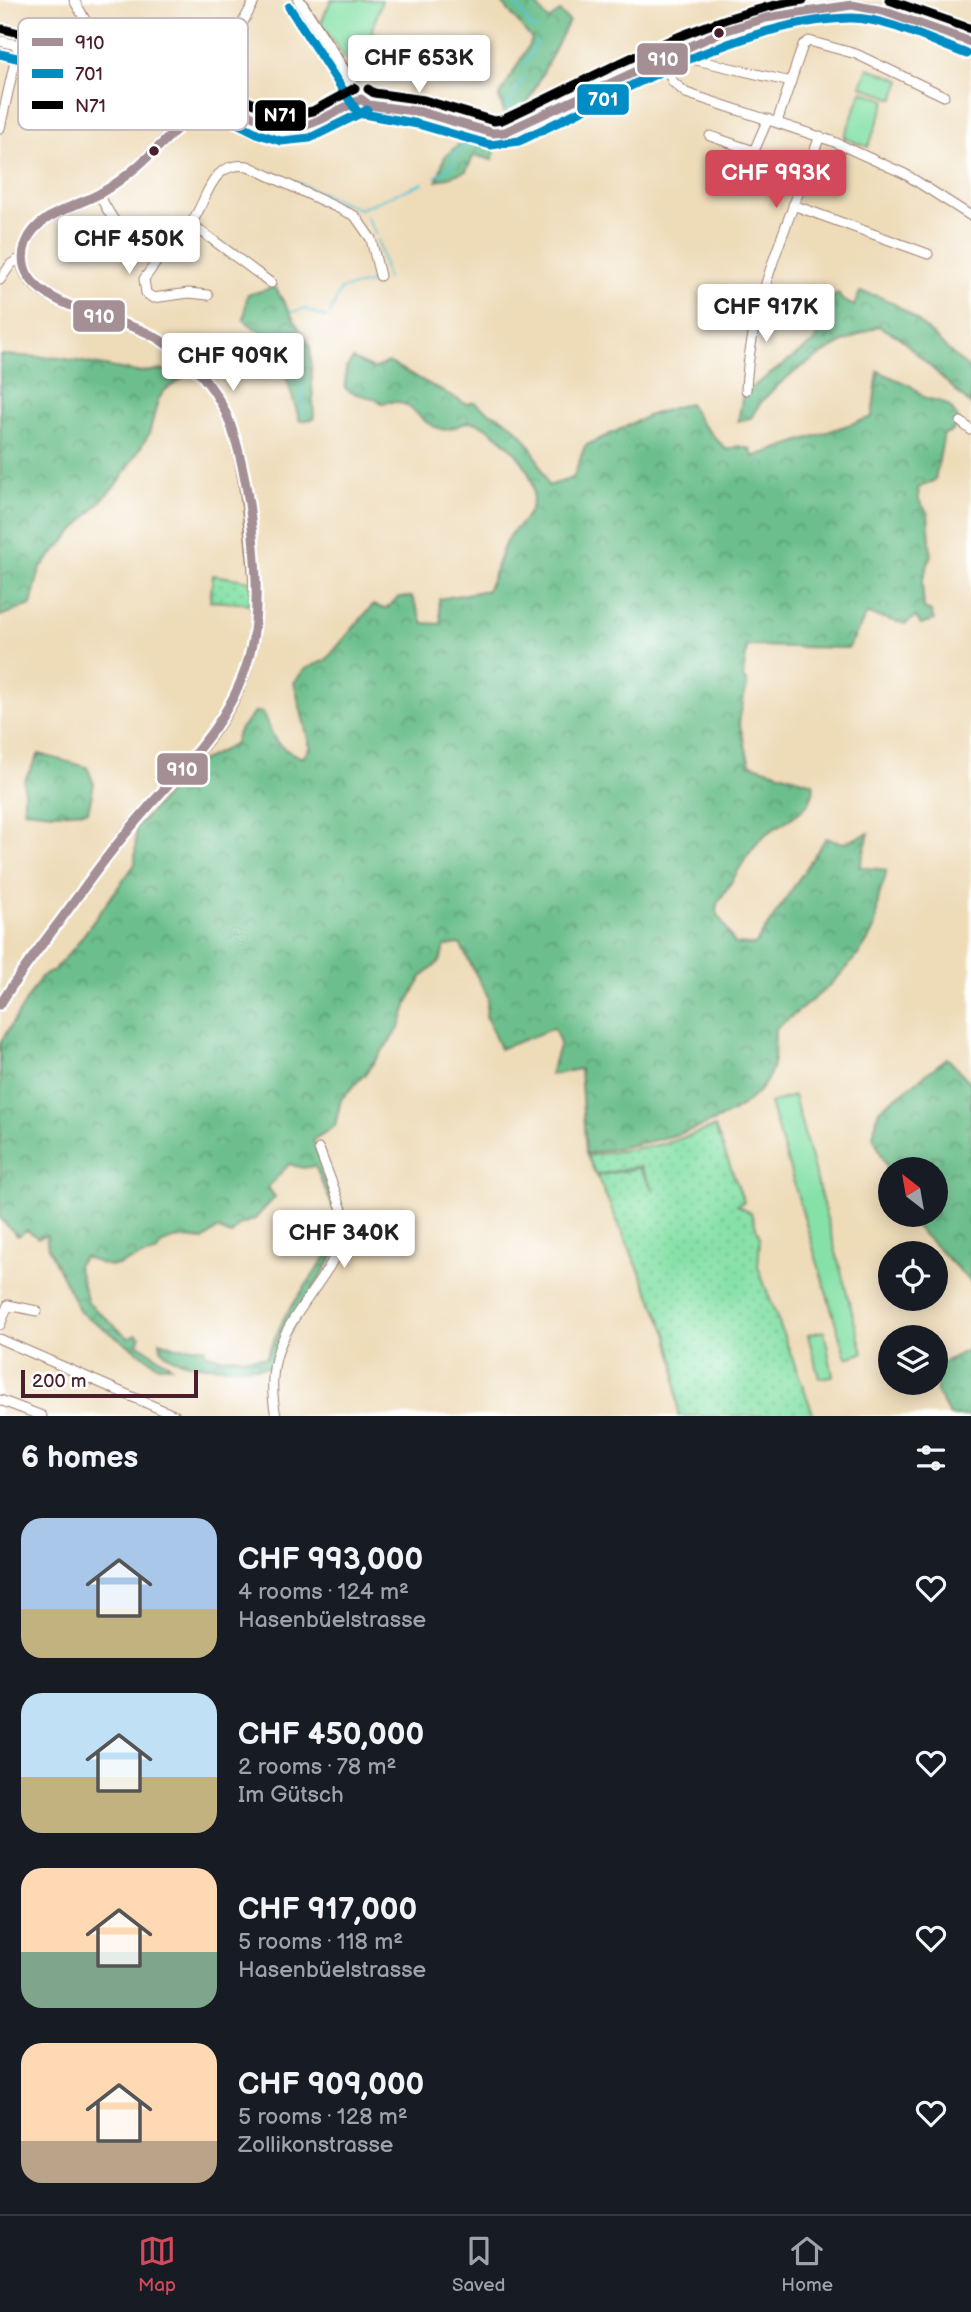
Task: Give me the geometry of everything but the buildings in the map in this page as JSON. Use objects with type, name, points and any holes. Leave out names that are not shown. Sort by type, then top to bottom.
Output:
[{"type":"main road","points":[[299,0],[361,99],[369,105],[421,112],[493,133],[505,132],[739,25],[840,5],[883,12],[971,42]]},
{"type":"main road","points":[[248,114],[286,130],[317,123],[361,99]]},
{"type":"main road","points":[[0,1005],[116,846],[211,738],[233,701],[249,660],[256,612],[244,474],[228,417],[197,369],[148,333],[46,295],[30,279],[23,257],[27,241],[41,223],[99,194],[135,169],[177,130]]},
{"type":"street","points":[[74,0],[84,18]]},
{"type":"street","points":[[245,18],[255,0]]},
{"type":"street","points":[[710,136],[754,151],[791,82],[803,45],[815,40],[856,54],[944,96]]},
{"type":"street","points":[[0,41],[18,43]]},
{"type":"street","points":[[0,128],[18,47]]},
{"type":"street","points":[[662,59],[673,82],[686,93],[820,136],[896,169],[971,216]]},
{"type":"street","points":[[696,60],[791,82]]},
{"type":"street","points":[[746,390],[750,348],[763,294],[820,136]]},
{"type":"street","points":[[99,194],[117,226],[128,234],[162,243],[182,236],[222,170],[238,164],[248,166],[355,216],[371,239],[380,276]]},
{"type":"street","points":[[793,205],[928,254]]},
{"type":"street","points":[[190,223],[271,283]]},
{"type":"street","points":[[162,243],[160,257],[144,279],[146,293],[153,298],[189,293],[208,295]]},
{"type":"street","points":[[0,280],[10,264],[23,257]]},
{"type":"street","points":[[961,422],[971,430]]},
{"type":"street","points":[[276,1416],[270,1387],[281,1342],[308,1296],[329,1268],[346,1220],[319,1149]]},
{"type":"street","points":[[0,1325],[8,1305],[37,1311]]},
{"type":"street","points":[[0,1339],[176,1416]]},
{"type":"street","points":[[0,1400],[42,1416]]},
{"type":"green space","points":[[331,0],[382,0],[371,32],[415,46],[384,44],[381,71],[355,73],[321,23]]},
{"type":"green space","points":[[500,0],[533,0],[548,20],[560,12],[569,21],[517,124],[506,118],[499,97],[532,40]]},
{"type":"green space","points":[[868,68],[901,80],[894,99],[861,86]]},
{"type":"green space","points":[[862,91],[886,100],[868,147],[844,138]]},
{"type":"green space","points":[[469,136],[497,145],[492,160],[474,155],[466,171],[437,181],[445,156]]},
{"type":"green space","points":[[275,287],[310,347],[314,419],[300,421],[286,377],[269,353],[267,337],[244,320],[247,295]]},
{"type":"green space","points":[[860,292],[877,296],[907,312],[971,370],[971,405],[898,336],[878,326],[807,363],[773,389],[751,418],[738,421],[743,394],[814,342],[832,296],[838,293],[842,300],[854,306]]},
{"type":"green space","points":[[0,355],[61,358],[137,372],[166,370],[182,375],[183,378],[164,391],[158,400],[149,434],[120,480],[40,568],[31,605],[0,616]]},
{"type":"green space","points":[[353,359],[374,369],[388,362],[466,404],[475,402],[508,422],[528,442],[548,486],[573,478],[585,446],[650,415],[689,403],[701,423],[727,450],[738,446],[751,449],[753,457],[872,417],[878,371],[911,386],[927,399],[951,408],[959,423],[951,432],[944,434],[935,480],[918,488],[919,500],[928,514],[931,555],[922,582],[924,609],[931,612],[934,620],[921,625],[916,617],[905,624],[867,614],[848,648],[747,646],[743,678],[747,683],[739,722],[750,764],[813,783],[813,792],[804,808],[757,843],[717,904],[716,911],[735,944],[755,945],[826,838],[844,843],[869,833],[860,867],[886,870],[885,877],[874,928],[867,943],[831,984],[775,1029],[772,1068],[761,1089],[743,1106],[692,1130],[586,1154],[580,1069],[550,1075],[560,1043],[554,1028],[500,1049],[486,1016],[488,997],[460,944],[445,946],[440,961],[422,977],[409,1000],[400,1027],[364,1075],[341,1099],[335,1126],[313,1140],[346,1220],[334,1255],[308,1296],[272,1367],[226,1367],[188,1363],[173,1359],[163,1351],[160,1341],[177,1347],[205,1347],[205,1353],[218,1357],[266,1358],[285,1316],[329,1252],[337,1216],[315,1166],[303,1168],[289,1164],[268,1187],[275,1197],[255,1219],[239,1225],[231,1235],[217,1229],[203,1240],[170,1240],[156,1253],[116,1265],[105,1265],[84,1257],[77,1265],[88,1303],[129,1338],[136,1334],[140,1337],[137,1343],[171,1366],[159,1366],[80,1312],[48,1248],[46,1235],[38,1238],[27,1230],[18,1236],[0,1219],[0,1043],[41,977],[53,971],[74,948],[135,864],[136,828],[194,764],[234,745],[238,732],[255,712],[262,712],[272,735],[280,745],[303,758],[310,747],[294,682],[305,669],[326,660],[373,605],[385,609],[399,597],[412,597],[423,623],[441,624],[439,599],[487,590],[506,542],[530,510],[533,490],[528,471],[508,445],[477,423],[468,422],[441,429],[432,426],[401,403],[382,403],[349,391],[345,388],[346,368]]},
{"type":"green space","points":[[213,575],[252,581],[253,604],[210,601]]},
{"type":"green space","points":[[39,754],[87,767],[94,784],[88,811],[53,813],[24,810],[24,781]]},
{"type":"green space","points":[[947,1058],[971,1083],[971,1282],[948,1259],[948,1241],[930,1241],[916,1227],[948,1227],[948,1157],[882,1157],[873,1136],[879,1110]]},
{"type":"green space","points":[[794,1096],[863,1353],[846,1358],[770,1103]]},
{"type":"green space","points":[[715,1127],[744,1202],[737,1205],[751,1213],[760,1238],[758,1267],[814,1416],[678,1416],[675,1366],[667,1333],[597,1176],[639,1168],[654,1191],[640,1166],[596,1175],[587,1156],[664,1144]]},
{"type":"green space","points":[[824,1331],[833,1376],[819,1378],[808,1335]]},
{"type":"green space","points":[[971,1348],[971,1416],[950,1416],[938,1395],[948,1395],[948,1360]]},
{"type":"waterway","points":[[514,0],[530,26],[538,31]]},
{"type":"waterway","points":[[525,65],[537,42]]},
{"type":"waterway","points":[[507,108],[524,76]]},
{"type":"waterway","points":[[435,177],[453,165],[455,152],[483,141]]},
{"type":"waterway","points":[[274,173],[359,209],[423,183]]},
{"type":"waterway","points":[[366,216],[376,234]]},
{"type":"waterway","points":[[378,240],[387,279]]},
{"type":"waterway","points":[[330,313],[341,289],[378,281]]},
{"type":"waterway","points":[[291,312],[305,309],[327,318]]},
{"type":"waterway","points":[[287,327],[289,346],[293,352],[292,360],[302,387],[304,415]]},
{"type":"transit line","name":"N71","points":[[368,89],[374,93],[424,100],[494,121],[502,120],[687,33],[725,19],[803,0]]},
{"type":"transit line","name":"N71","points":[[889,0],[971,29]]},
{"type":"transit line","name":"910","points":[[361,99],[369,105],[421,112],[493,133],[505,132],[721,32],[766,18],[852,5],[883,11],[971,42]]},
{"type":"transit line","name":"701","points":[[289,7],[358,113],[418,124],[491,145],[519,141],[638,82],[723,46],[809,22],[850,18],[878,22],[967,54]]},
{"type":"transit line","name":"N71","points":[[3,29],[18,33]]},
{"type":"transit line","name":"701","points":[[0,54],[18,58]]},
{"type":"transit line","name":"N71","points":[[248,101],[284,117],[313,111],[355,88]]},
{"type":"transit line","name":"910","points":[[248,114],[276,126],[301,127],[361,99]]},
{"type":"transit line","name":"701","points":[[248,128],[281,141],[310,138],[367,110]]},
{"type":"transit line","name":"910","points":[[0,1005],[110,853],[217,725],[243,676],[251,649],[256,596],[253,533],[248,500],[243,470],[228,418],[209,384],[182,356],[152,335],[84,311],[44,292],[30,279],[23,262],[26,243],[39,225],[99,194],[129,174],[176,130]]}]
